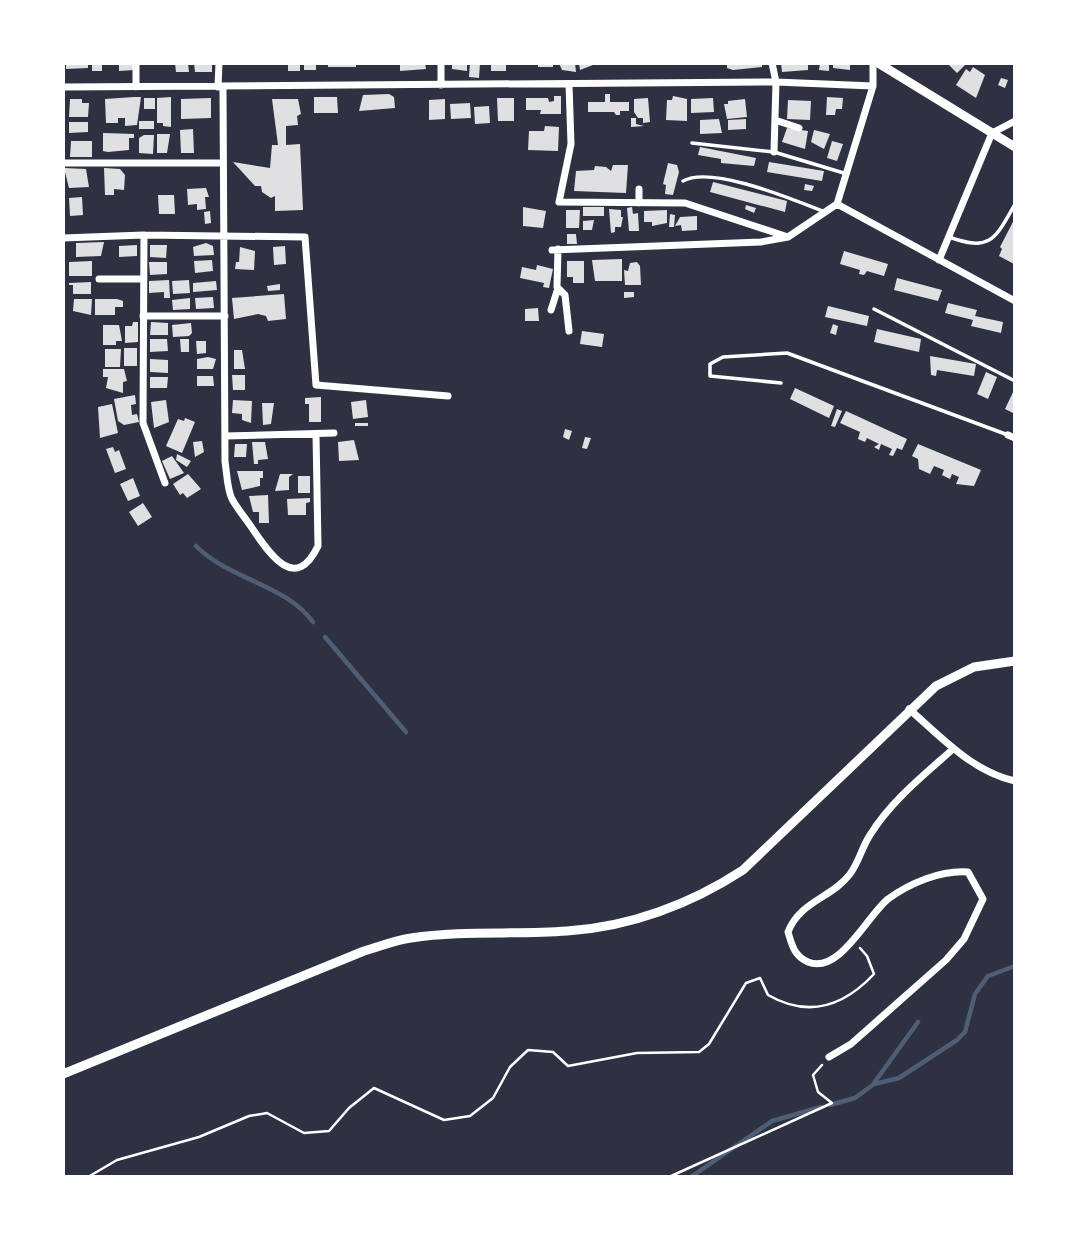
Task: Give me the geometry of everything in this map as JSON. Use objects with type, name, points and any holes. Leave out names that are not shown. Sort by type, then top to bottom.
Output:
[{"type":"street","points":[[136,63],[136,87]]},
{"type":"street","points":[[219,63],[223,163],[225,436],[230,497],[273,559],[283,567],[296,567],[311,560],[318,546],[316,434]]},
{"type":"street","points":[[441,63],[441,85]]},
{"type":"street","points":[[772,63],[776,82],[774,152]]},
{"type":"street","points":[[551,310],[558,288],[555,249],[761,242],[788,237],[837,204],[873,86],[875,63],[1015,147]]},
{"type":"street","points":[[63,87],[776,82],[873,86]]},
{"type":"street","points":[[569,84],[570,144],[559,202],[685,203],[788,237]]},
{"type":"street","points":[[775,120],[799,128]]},
{"type":"street","points":[[939,260],[992,133],[1015,121]]},
{"type":"street","points":[[63,163],[223,163]]},
{"type":"street","points":[[639,190],[639,203]]},
{"type":"street","points":[[837,204],[1015,301]]},
{"type":"street","points":[[144,235],[144,423],[165,483]]},
{"type":"street","points":[[63,238],[144,235],[305,237],[316,385],[448,396]]},
{"type":"street","points":[[100,279],[143,279]]},
{"type":"street","points":[[558,288],[565,295],[569,331]]},
{"type":"street","points":[[143,316],[225,316]]},
{"type":"street","points":[[225,436],[334,433]]},
{"type":"street","points":[[63,1074],[364,951],[409,938],[567,931],[615,925],[686,902],[743,870],[803,817],[909,709],[936,686],[974,667],[1015,661]]},
{"type":"street","points":[[909,709],[953,749],[985,771],[1015,781]]},
{"type":"street","points":[[830,1057],[851,1044],[946,960],[964,939],[983,899],[968,872],[949,870],[890,898],[868,918],[852,941],[831,961],[810,963],[797,955],[788,932],[793,919],[810,902],[850,874],[870,835],[887,813],[953,749]]},
{"type":"lane","points":[[692,143],[774,152],[847,174]]},
{"type":"lane","points":[[683,181],[690,177],[709,177],[777,193],[826,212]]},
{"type":"lane","points":[[948,237],[973,246],[985,244],[998,235],[1015,204]]},
{"type":"lane","points":[[874,309],[1015,381]]},
{"type":"lane","points":[[781,383],[710,376],[710,363],[723,357],[787,353],[1011,437]]},
{"type":"path","points":[[88,1177],[117,1160],[199,1137],[249,1116],[267,1114],[304,1133],[329,1131],[349,1108],[374,1088],[444,1120],[470,1116],[493,1098],[510,1067],[528,1050],[553,1052],[568,1066],[636,1053],[699,1052],[709,1044],[746,982],[760,978],[768,995],[795,1008],[816,1007],[844,999],[864,985],[874,974],[867,956],[852,941]]},
{"type":"path","points":[[670,1177],[832,1102],[818,1093],[813,1075],[830,1057]]},
{"type":"building","points":[[66,63],[88,63],[88,68],[66,69]]},
{"type":"building","points":[[92,63],[102,63],[102,71],[92,71]]},
{"type":"building","points":[[119,63],[133,63],[134,70],[119,71]]},
{"type":"building","points":[[175,63],[188,63],[189,72],[176,72]]},
{"type":"building","points":[[194,63],[212,63],[212,72],[195,72]]},
{"type":"building","points":[[288,63],[300,63],[300,71],[288,71]]},
{"type":"building","points":[[304,63],[316,63],[316,70],[304,70]]},
{"type":"building","points":[[328,63],[356,63],[356,67],[328,67]]},
{"type":"building","points":[[400,63],[425,63],[426,69],[400,71]]},
{"type":"building","points":[[452,63],[467,63],[467,71],[452,69]]},
{"type":"building","points":[[470,63],[480,63],[479,78],[469,77]]},
{"type":"building","points":[[491,63],[506,63],[506,71],[491,71]]},
{"type":"building","points":[[538,63],[553,63],[553,67],[538,67]]},
{"type":"building","points":[[559,63],[575,63],[576,72],[562,70]]},
{"type":"building","points":[[579,63],[593,63],[593,65],[580,70]]},
{"type":"building","points":[[727,63],[762,63],[762,67],[733,70],[727,68]]},
{"type":"building","points":[[781,63],[808,63],[808,70],[782,72]]},
{"type":"building","points":[[820,63],[829,63],[829,71],[819,70]]},
{"type":"building","points":[[833,63],[850,63],[850,70],[833,68]]},
{"type":"building","points":[[947,63],[965,63],[966,64],[957,73]]},
{"type":"building","points":[[973,67],[985,75],[976,98],[956,85],[966,69],[970,72]]},
{"type":"building","points":[[1001,78],[1008,80],[1005,88],[998,85]]},
{"type":"building","points":[[389,94],[394,97],[395,108],[359,111],[363,95]]},
{"type":"building","points":[[605,94],[610,94],[610,102],[629,102],[629,111],[620,111],[620,115],[614,112],[588,112],[588,102],[605,102]]},
{"type":"building","points":[[554,96],[561,96],[561,114],[540,114],[541,110],[526,110],[526,98],[548,98],[549,102],[554,101]]},
{"type":"building","points":[[673,96],[687,99],[687,121],[666,120],[667,100],[672,100]]},
{"type":"building","points":[[141,97],[137,125],[125,126],[125,118],[118,118],[118,123],[106,123],[105,99]]},
{"type":"building","points":[[171,97],[171,127],[163,126],[163,123],[157,123],[157,98]]},
{"type":"building","points":[[314,97],[337,97],[338,113],[314,113]]},
{"type":"building","points":[[827,97],[843,98],[842,109],[836,109],[835,115],[826,115]]},
{"type":"building","points":[[144,98],[155,98],[155,109],[144,109]]},
{"type":"building","points":[[211,98],[211,118],[181,119],[181,99]]},
{"type":"building","points":[[497,98],[514,98],[514,121],[498,121]]},
{"type":"building","points":[[648,98],[650,122],[643,123],[643,118],[638,118],[634,112],[634,99]]},
{"type":"building","points":[[713,98],[714,112],[691,113],[691,99]]},
{"type":"building","points":[[70,99],[82,99],[82,103],[89,103],[88,117],[69,117]]},
{"type":"building","points":[[272,99],[298,99],[301,114],[297,116],[298,125],[286,126],[286,145],[300,144],[303,210],[275,211],[275,196],[271,198],[262,192],[261,186],[255,186],[233,162],[270,168],[272,145],[278,145]]},
{"type":"building","points":[[445,99],[445,119],[429,120],[429,100]]},
{"type":"building","points":[[745,99],[747,117],[727,119],[724,104]]},
{"type":"building","points":[[788,100],[811,101],[810,120],[787,119]]},
{"type":"building","points":[[470,103],[471,118],[451,119],[450,104]]},
{"type":"building","points":[[489,106],[490,123],[475,124],[474,107]]},
{"type":"building","points":[[631,118],[636,118],[636,124],[644,126],[631,127]]},
{"type":"building","points":[[719,119],[722,133],[700,134],[700,120]]},
{"type":"building","points":[[746,119],[746,129],[728,130],[728,120]]},
{"type":"building","points":[[139,121],[154,121],[154,129],[139,129]]},
{"type":"building","points":[[69,122],[88,122],[88,132],[69,133]]},
{"type":"building","points":[[545,126],[559,127],[558,151],[528,150],[529,131],[544,131]]},
{"type":"building","points":[[787,128],[808,131],[805,149],[782,142]]},
{"type":"building","points":[[193,129],[194,153],[181,153],[180,130]]},
{"type":"building","points":[[814,130],[830,134],[824,149],[811,142]]},
{"type":"building","points":[[103,133],[134,134],[134,138],[129,138],[129,150],[108,152],[103,151]]},
{"type":"building","points":[[157,134],[170,134],[167,153],[157,153]]},
{"type":"building","points":[[154,135],[153,154],[139,153],[139,138]]},
{"type":"building","points":[[71,141],[92,141],[92,157],[70,157]]},
{"type":"building","points":[[832,141],[843,144],[837,161],[827,158]]},
{"type":"building","points":[[700,147],[756,158],[754,166],[721,163],[721,159],[698,155]]},
{"type":"building","points":[[769,162],[824,171],[822,181],[767,172]]},
{"type":"building","points":[[668,163],[677,165],[679,172],[673,195],[665,194],[666,185],[663,184]]},
{"type":"building","points":[[613,165],[628,165],[626,193],[574,191],[576,171],[594,170],[595,166],[606,167],[611,171]]},
{"type":"building","points":[[64,168],[86,169],[89,187],[69,188]]},
{"type":"building","points":[[104,168],[120,169],[125,175],[124,190],[114,189],[114,195],[105,195]]},
{"type":"building","points":[[713,182],[787,201],[785,212],[710,192]]},
{"type":"building","points":[[805,184],[814,186],[812,191],[804,190]]},
{"type":"building","points":[[206,188],[209,197],[205,197],[206,209],[197,210],[197,204],[188,205],[187,189]]},
{"type":"building","points":[[158,195],[174,195],[175,214],[159,214]]},
{"type":"building","points":[[82,197],[83,215],[70,216],[69,198]]},
{"type":"building","points":[[746,205],[756,208],[754,213],[745,209]]},
{"type":"building","points":[[523,207],[546,211],[543,228],[523,226]]},
{"type":"building","points":[[583,207],[604,207],[604,216],[583,216]]},
{"type":"building","points":[[632,207],[633,214],[638,213],[639,231],[629,231],[627,208]]},
{"type":"building","points":[[609,209],[621,210],[623,217],[621,227],[615,227],[615,232],[611,233]]},
{"type":"building","points":[[566,210],[580,210],[579,228],[566,228]]},
{"type":"building","points":[[667,210],[667,223],[652,226],[652,222],[644,222],[644,211]]},
{"type":"building","points":[[210,211],[211,223],[205,224],[204,212]]},
{"type":"building","points":[[670,214],[675,215],[674,227],[669,227]]},
{"type":"building","points":[[697,216],[697,230],[682,231],[681,225],[675,226],[680,217]]},
{"type":"building","points":[[1015,218],[1014,264],[999,256],[1002,249],[1000,247]]},
{"type":"building","points":[[594,220],[592,230],[583,230],[583,221]]},
{"type":"building","points":[[567,234],[576,234],[577,244],[567,244]]},
{"type":"building","points":[[104,242],[101,256],[76,257],[76,243]]},
{"type":"building","points":[[206,243],[213,246],[214,255],[194,256],[193,247]]},
{"type":"building","points":[[137,245],[137,256],[119,257],[119,246]]},
{"type":"building","points":[[150,245],[167,245],[166,258],[150,257]]},
{"type":"building","points":[[285,246],[286,264],[274,265],[273,247]]},
{"type":"building","points":[[240,247],[255,251],[254,270],[235,269],[236,262],[239,262]]},
{"type":"building","points":[[844,251],[888,264],[884,276],[867,271],[864,275],[859,274],[860,270],[840,264]]},
{"type":"building","points":[[622,259],[622,281],[595,281],[592,260]]},
{"type":"building","points":[[212,260],[213,271],[195,273],[194,261]]},
{"type":"building","points":[[92,261],[92,276],[69,276],[69,262]]},
{"type":"building","points":[[567,261],[584,261],[584,283],[573,283],[573,277],[567,277]]},
{"type":"building","points":[[149,262],[167,262],[167,274],[150,275]]},
{"type":"building","points":[[637,262],[640,266],[641,285],[625,285],[624,270],[628,271],[630,263]]},
{"type":"building","points":[[537,265],[553,269],[549,288],[543,287],[544,283],[520,278],[522,267],[536,270]]},
{"type":"building","points":[[897,278],[942,290],[938,301],[894,290]]},
{"type":"building","points":[[169,280],[170,298],[164,298],[164,292],[149,293],[149,281]]},
{"type":"building","points":[[189,280],[190,293],[173,294],[172,281]]},
{"type":"building","points":[[216,281],[217,290],[193,292],[193,283]]},
{"type":"building","points":[[91,282],[91,294],[73,294],[73,285],[69,285],[69,283]]},
{"type":"building","points":[[280,284],[280,290],[268,291],[267,286]]},
{"type":"building","points":[[624,292],[634,292],[634,297],[624,298]]},
{"type":"building","points":[[284,294],[286,319],[268,321],[266,316],[258,314],[234,319],[232,298]]},
{"type":"building","points":[[213,297],[214,308],[196,309],[195,298]]},
{"type":"building","points":[[190,298],[190,309],[173,310],[172,300]]},
{"type":"building","points":[[74,299],[92,299],[91,315],[73,311]]},
{"type":"building","points":[[95,299],[117,299],[123,301],[123,307],[115,307],[115,315],[95,315]]},
{"type":"building","points":[[948,303],[977,310],[975,316],[1003,322],[1001,333],[971,326],[973,320],[945,313]]},
{"type":"building","points":[[828,306],[869,316],[867,326],[825,317]]},
{"type":"building","points":[[538,308],[539,321],[525,321],[525,309]]},
{"type":"building","points":[[133,322],[138,322],[138,342],[125,343],[125,326],[132,326]]},
{"type":"building","points":[[151,322],[168,323],[168,335],[150,335]]},
{"type":"building","points":[[191,323],[192,333],[189,336],[173,337],[172,325]]},
{"type":"building","points":[[833,324],[838,326],[836,335],[830,333]]},
{"type":"building","points":[[103,325],[119,325],[122,341],[116,341],[116,345],[103,345]]},
{"type":"building","points":[[877,329],[921,339],[919,352],[874,342]]},
{"type":"building","points":[[582,331],[604,334],[602,347],[580,344]]},
{"type":"building","points":[[150,339],[167,339],[168,351],[150,352]]},
{"type":"building","points":[[180,339],[189,339],[189,352],[181,352]]},
{"type":"building","points":[[196,341],[206,341],[206,353],[197,354]]},
{"type":"building","points":[[124,348],[137,348],[137,366],[124,366]]},
{"type":"building","points":[[105,349],[121,349],[120,367],[105,367]]},
{"type":"building","points":[[234,350],[242,350],[245,369],[234,369]]},
{"type":"building","points":[[930,356],[976,364],[974,376],[937,370],[936,376],[931,375]]},
{"type":"building","points":[[150,359],[168,360],[168,373],[150,372]]},
{"type":"building","points":[[197,359],[216,359],[213,369],[197,369]]},
{"type":"building","points":[[103,369],[124,369],[127,381],[123,382],[123,393],[106,388],[108,377],[103,377]]},
{"type":"building","points":[[986,372],[997,377],[988,399],[977,394]]},
{"type":"building","points":[[232,375],[245,375],[245,390],[233,390]]},
{"type":"building","points":[[197,376],[213,376],[214,386],[197,386]]},
{"type":"building","points":[[150,377],[168,377],[167,388],[150,388]]},
{"type":"building","points":[[795,388],[834,406],[829,418],[790,399]]},
{"type":"building","points":[[1015,388],[1015,414],[1005,409]]},
{"type":"building","points":[[135,395],[136,404],[131,405],[132,415],[137,414],[139,422],[124,425],[118,421],[114,399]]},
{"type":"building","points":[[321,397],[321,422],[309,422],[309,404],[305,404],[305,398]]},
{"type":"building","points":[[166,400],[169,422],[154,428],[151,402]]},
{"type":"building","points":[[233,400],[252,401],[251,423],[242,420],[242,414],[232,413]]},
{"type":"building","points":[[366,400],[368,417],[353,419],[351,402]]},
{"type":"building","points":[[262,403],[274,403],[271,424],[263,425]]},
{"type":"building","points":[[112,404],[118,433],[100,438],[98,407]]},
{"type":"building","points":[[837,409],[842,411],[835,427],[831,426]]},
{"type":"building","points":[[846,411],[907,439],[902,450],[897,448],[893,456],[889,455],[892,449],[881,444],[879,450],[874,447],[879,444],[867,438],[865,442],[858,439],[860,432],[840,423]]},
{"type":"building","points":[[185,418],[195,422],[182,453],[166,446],[178,419],[184,421]]},
{"type":"building","points":[[355,423],[368,423],[368,426],[355,426]]},
{"type":"building","points":[[565,429],[572,431],[569,440],[563,437]]},
{"type":"building","points":[[585,437],[591,438],[587,449],[582,448]]},
{"type":"building","points":[[354,440],[359,460],[339,461],[338,442]]},
{"type":"building","points":[[202,441],[204,452],[195,457],[193,442]]},
{"type":"building","points":[[252,442],[265,442],[268,459],[258,460],[258,464],[254,464]]},
{"type":"building","points":[[235,444],[247,444],[246,457],[234,457]]},
{"type":"building","points":[[918,444],[981,470],[974,486],[956,484],[959,477],[952,474],[950,479],[942,475],[944,470],[934,466],[930,474],[919,469],[918,459],[912,456]]},
{"type":"building","points":[[113,447],[115,452],[119,450],[126,469],[115,473],[106,449]]},
{"type":"building","points":[[177,454],[191,461],[187,467],[176,460]]},
{"type":"building","points":[[172,456],[184,473],[170,479],[162,461]]},
{"type":"building","points":[[237,471],[263,471],[260,486],[242,490]]},
{"type":"building","points":[[188,474],[201,489],[187,498],[183,493],[180,495],[173,484]]},
{"type":"building","points":[[280,474],[293,474],[289,477],[289,490],[275,491]]},
{"type":"building","points":[[298,476],[310,476],[310,493],[298,493]]},
{"type":"building","points":[[133,478],[140,496],[128,501],[120,484]]},
{"type":"building","points":[[268,495],[269,523],[259,523],[259,512],[253,512],[249,496]]},
{"type":"building","points":[[310,498],[310,502],[306,503],[306,515],[288,515],[287,499]]},
{"type":"building","points":[[143,503],[152,517],[138,526],[129,512]]},
{"type":"waterway","points":[[196,546],[225,567],[288,599],[313,622]]},
{"type":"waterway","points":[[325,637],[406,732]]},
{"type":"waterway","points":[[830,1105],[855,1098],[874,1084],[899,1078],[957,1040],[965,1032],[975,994],[988,976],[1015,966]]},
{"type":"waterway","points":[[874,1083],[918,1022]]},
{"type":"waterway","points":[[691,1177],[772,1121],[821,1107]]}]
